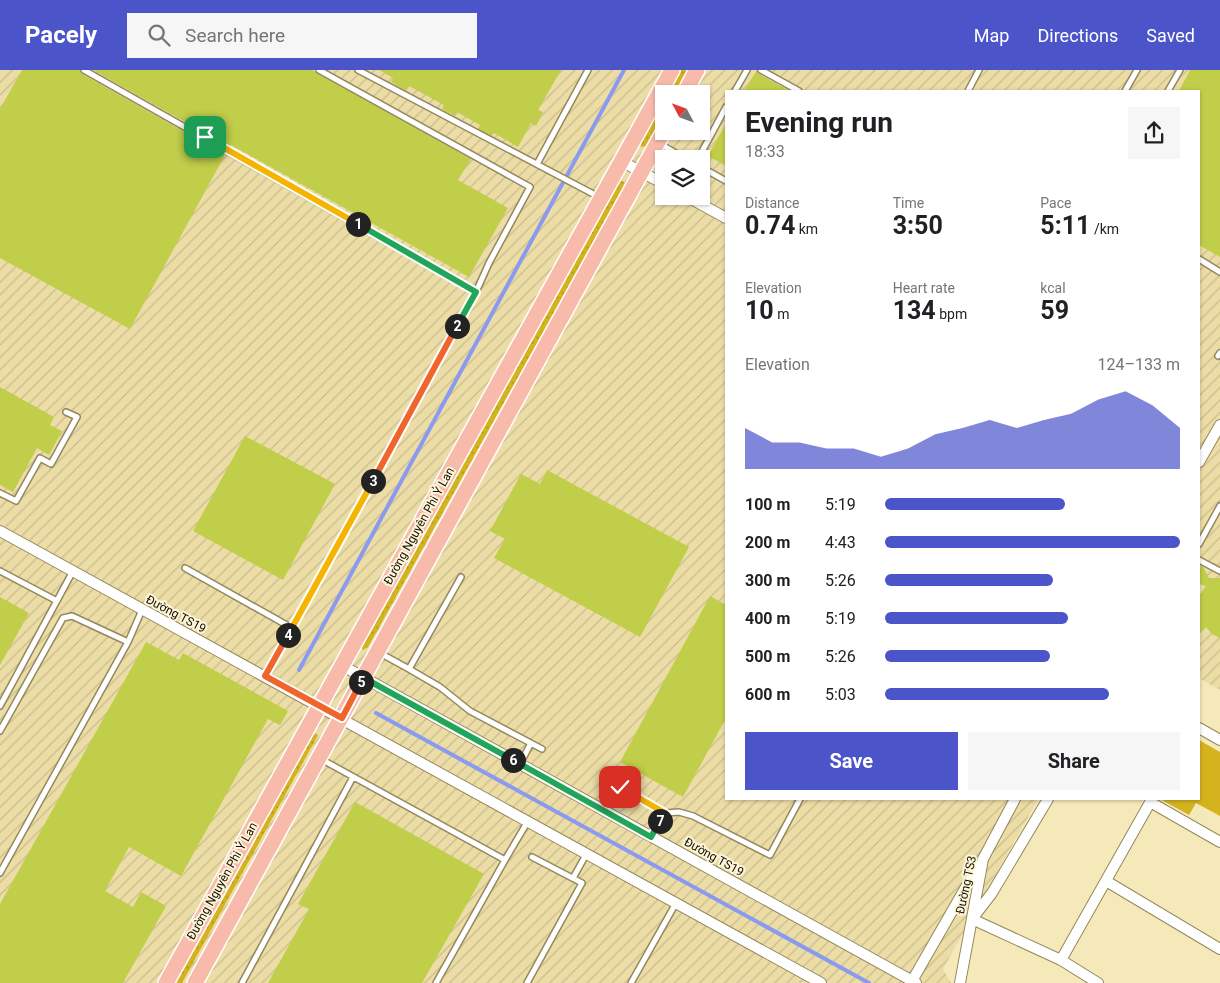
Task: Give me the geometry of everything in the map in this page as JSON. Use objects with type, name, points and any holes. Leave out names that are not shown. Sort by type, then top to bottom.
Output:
[{"type":"main road","name":"Đường Nguyên Phi Ỷ Lan","points":[[166,983],[672,70]]},
{"type":"main road","points":[[689,85],[697,70]]},
{"type":"main road","name":"Đường Nguyên Phi Ỷ Lan","points":[[196,983],[658,140]]},
{"type":"street","points":[[621,161],[655,179]]},
{"type":"street","points":[[702,205],[725,217]]},
{"type":"street","points":[[1200,460],[1220,425]]},
{"type":"street","name":"Đường TS19","points":[[0,531],[821,983]]},
{"type":"street","name":"Đường TS19","points":[[341,665],[914,982]]},
{"type":"street","points":[[1200,729],[1220,740]]},
{"type":"street","name":"Đường TS3","points":[[960,983],[983,858],[1014,800]]},
{"type":"street","points":[[1047,800],[992,893],[972,919],[1061,960],[1098,983]]},
{"type":"street","points":[[1061,960],[1151,800],[1220,842]]},
{"type":"street","points":[[914,982],[983,858]]},
{"type":"street","points":[[1106,881],[1220,949]]},
{"type":"lane","points":[[84,70],[476,292]]},
{"type":"lane","points":[[265,676],[476,292],[489,263],[530,187],[319,70]]},
{"type":"lane","points":[[358,70],[601,198]]},
{"type":"lane","points":[[536,164],[588,70]]},
{"type":"lane","points":[[736,90],[747,70]]},
{"type":"lane","points":[[761,70],[797,90]]},
{"type":"lane","points":[[969,90],[979,70]]},
{"type":"lane","points":[[1126,90],[1137,70]]},
{"type":"lane","points":[[1169,90],[1180,70]]},
{"type":"lane","points":[[703,150],[725,109]]},
{"type":"lane","points":[[664,140],[675,150]]},
{"type":"lane","points":[[710,172],[725,180]]},
{"type":"lane","points":[[1200,260],[1220,272]]},
{"type":"lane","points":[[0,493],[16,501],[40,458],[51,464],[76,417],[66,412]]},
{"type":"lane","points":[[1200,542],[1220,506]]},
{"type":"lane","points":[[1200,561],[1220,571]]},
{"type":"lane","points":[[185,568],[292,628]]},
{"type":"lane","points":[[0,571],[57,602]]},
{"type":"lane","points":[[0,706],[73,571]]},
{"type":"lane","points":[[410,669],[462,577]]},
{"type":"lane","points":[[0,873],[128,642],[142,610]]},
{"type":"lane","points":[[0,731],[63,618],[72,616],[128,642]]},
{"type":"lane","points":[[378,652],[440,687],[470,711],[542,749]]},
{"type":"lane","points":[[520,764],[531,743]]},
{"type":"lane","points":[[319,758],[505,860]]},
{"type":"lane","points":[[242,983],[353,777]]},
{"type":"lane","points":[[620,787],[665,813],[679,812],[693,816],[770,854],[799,800]]},
{"type":"lane","points":[[651,837],[665,813]]},
{"type":"lane","points":[[436,983],[528,821]]},
{"type":"lane","points":[[573,878],[587,853]]},
{"type":"lane","points":[[527,983],[582,883],[532,857]]},
{"type":"lane","points":[[631,983],[676,903]]},
{"type":"shaded area","points":[[0,70],[1220,70],[1220,690],[1200,679],[1200,90],[725,90],[725,800],[1037,800],[943,969],[951,983],[0,983]]},
{"type":"shaded area","points":[[680,70],[689,70],[681,85],[672,85]]},
{"type":"shaded area","points":[[655,116],[655,131],[647,146],[641,147],[641,142]]},
{"type":"shaded area","points":[[620,180],[624,182],[623,188],[368,647],[363,650],[360,646]]},
{"type":"shaded area","points":[[313,732],[318,735],[182,983],[173,983]]},
{"type":"shaded area","points":[[1200,741],[1220,752],[1220,816],[1196,803],[1189,815],[1162,800],[1200,800]]},
{"type":"building","points":[[22,70],[80,70],[82,74],[225,155],[130,329],[0,258],[0,109]]},
{"type":"building","points":[[93,70],[312,70],[471,159],[458,180],[508,208],[469,277]]},
{"type":"building","points":[[379,70],[561,70],[538,110],[543,112],[536,126],[531,123],[518,147],[494,133],[492,136],[478,129],[480,125],[457,112],[455,116],[442,109],[444,105],[409,86],[406,91],[391,82],[393,78]]},
{"type":"building","points":[[757,70],[759,74],[788,90],[745,90]]},
{"type":"building","points":[[1190,70],[1220,70],[1220,257],[1200,246],[1200,90],[1180,90]]},
{"type":"building","points":[[725,125],[725,165],[710,157],[710,152]]},
{"type":"building","points":[[0,387],[54,417],[50,425],[62,431],[49,455],[37,448],[13,492],[0,485]]},
{"type":"building","points":[[245,436],[335,484],[283,580],[193,531]]},
{"type":"building","points":[[547,470],[689,547],[640,637],[494,558],[505,539],[490,531],[521,474],[540,484]]},
{"type":"building","points":[[1200,566],[1203,567],[1209,578],[1220,578],[1220,638],[1212,634],[1206,627],[1200,632],[1200,595],[1206,586],[1200,584]]},
{"type":"building","points":[[710,596],[725,604],[725,720],[683,797],[620,762]]},
{"type":"building","points":[[0,597],[29,613],[0,665]]},
{"type":"building","points":[[146,642],[179,660],[183,653],[288,711],[280,725],[268,719],[181,876],[129,847],[105,891],[133,907],[141,892],[166,906],[123,983],[0,983],[0,904]]},
{"type":"building","points":[[355,802],[484,874],[422,983],[268,983],[309,909],[298,904]]},
{"type":"waterway","points":[[299,670],[624,70]]},
{"type":"waterway","points":[[376,713],[869,983]]},
{"type":"route","points":[[205,137],[476,292],[265,676],[342,718],[364,678],[651,837],[665,813],[620,787]]}]
